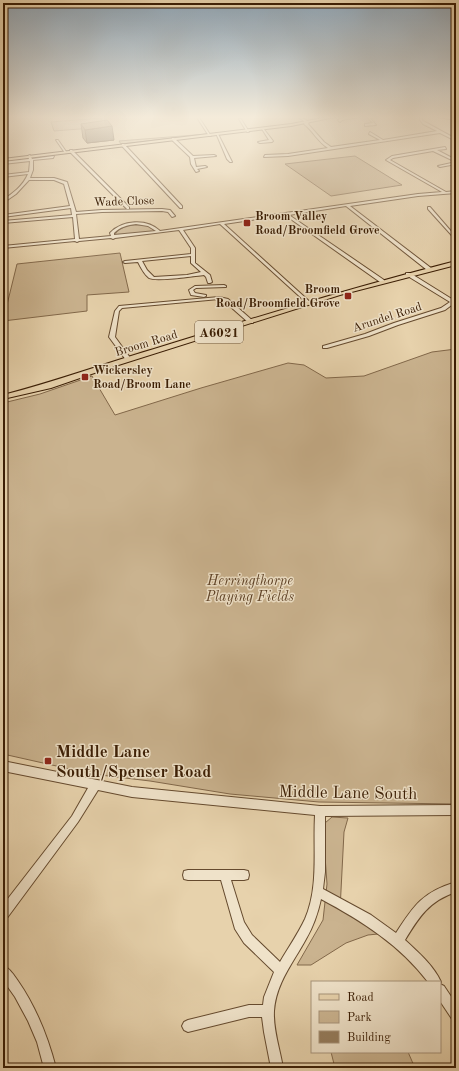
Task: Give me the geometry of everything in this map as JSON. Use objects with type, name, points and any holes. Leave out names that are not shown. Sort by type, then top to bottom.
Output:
[{"type":"main road","name":"Broom Road","points":[[3,397],[48,386],[128,359],[251,322],[308,303],[382,281],[456,262]]},
{"type":"street","points":[[3,202],[16,193],[28,179],[32,166]]},
{"type":"street","points":[[86,166],[128,208]]},
{"type":"street","points":[[142,166],[181,207]]},
{"type":"street","points":[[194,166],[196,169],[204,167]]},
{"type":"street","points":[[398,166],[444,192]]},
{"type":"street","points":[[3,176],[30,173]]},
{"type":"street","points":[[28,179],[54,179],[65,182],[74,214],[77,241]]},
{"type":"street","points":[[3,247],[113,238],[181,230],[347,205],[444,192],[456,192]]},
{"type":"street","points":[[347,205],[429,269]]},
{"type":"street","points":[[3,216],[72,207]]},
{"type":"street","points":[[429,208],[456,239]]},
{"type":"street","name":"Wade Close","points":[[3,222],[108,210],[162,210],[169,211],[172,216]]},
{"type":"street","points":[[286,214],[382,281]]},
{"type":"street","points":[[113,238],[112,234],[115,230],[121,226],[132,224],[151,226],[159,232]]},
{"type":"street","points":[[222,224],[308,303]]},
{"type":"street","points":[[181,230],[192,246],[194,265],[205,273],[210,282]]},
{"type":"street","points":[[125,262],[193,255]]},
{"type":"street","points":[[140,261],[143,269],[150,277],[153,278],[187,276],[205,273]]},
{"type":"street","points":[[408,274],[455,303]]},
{"type":"street","points":[[150,283],[153,278]]},
{"type":"street","points":[[224,286],[195,288],[190,290],[193,294],[214,296],[226,300],[251,322]]},
{"type":"street","points":[[128,359],[112,337],[119,308],[219,298]]},
{"type":"street","name":"Arundel Road","points":[[325,347],[367,335],[444,309],[455,303]]},
{"type":"street","name":"Middle Lane South","points":[[3,766],[132,792],[320,811],[456,810]]},
{"type":"street","points":[[3,914],[75,819],[95,785]]},
{"type":"street","points":[[277,1068],[268,1011],[273,987],[309,925],[318,892],[320,862],[320,811]]},
{"type":"street","points":[[188,875],[244,875]]},
{"type":"street","points":[[225,876],[239,925],[248,939],[281,971]]},
{"type":"street","points":[[398,941],[422,905],[436,894],[456,887]]},
{"type":"street","points":[[318,892],[360,914],[398,941],[434,981]]},
{"type":"street","points":[[3,971],[19,993],[31,1014],[50,1068]]},
{"type":"street","points":[[441,992],[456,1015]]},
{"type":"street","points":[[188,1026],[249,1011],[268,1011]]},
{"type":"green space","points":[[288,166],[371,166],[402,185],[331,196]]},
{"type":"green space","points":[[128,225],[146,225],[156,231],[114,236],[118,230]]},
{"type":"green space","points":[[120,253],[129,292],[87,295],[87,311],[3,321],[17,264]]},
{"type":"green space","name":"Herringthorpe Playing Fields","points":[[456,349],[456,804],[319,802],[230,794],[150,781],[92,774],[3,754],[3,403],[40,394],[92,376],[115,415],[288,363],[304,365],[326,378],[364,376],[432,352]]},
{"type":"green space","points":[[332,817],[348,818],[344,832],[340,910],[359,919],[378,934],[368,935],[346,943],[311,965],[297,965],[323,920],[327,884],[324,842],[325,823]]},
{"type":"green space","points":[[331,1053],[408,1053],[415,1068],[335,1068]]},
{"type":"place","name":"Broom Valley Road/Broomfield Grove","points":[[247,223]]},
{"type":"place","name":"Broom Road/Broomfield Grove","points":[[348,296]]},
{"type":"place","name":"Wickersley Road/Broom Lane","points":[[85,377]]},
{"type":"place","name":"Middle Lane South/Spenser Road","points":[[48,761]]}]
